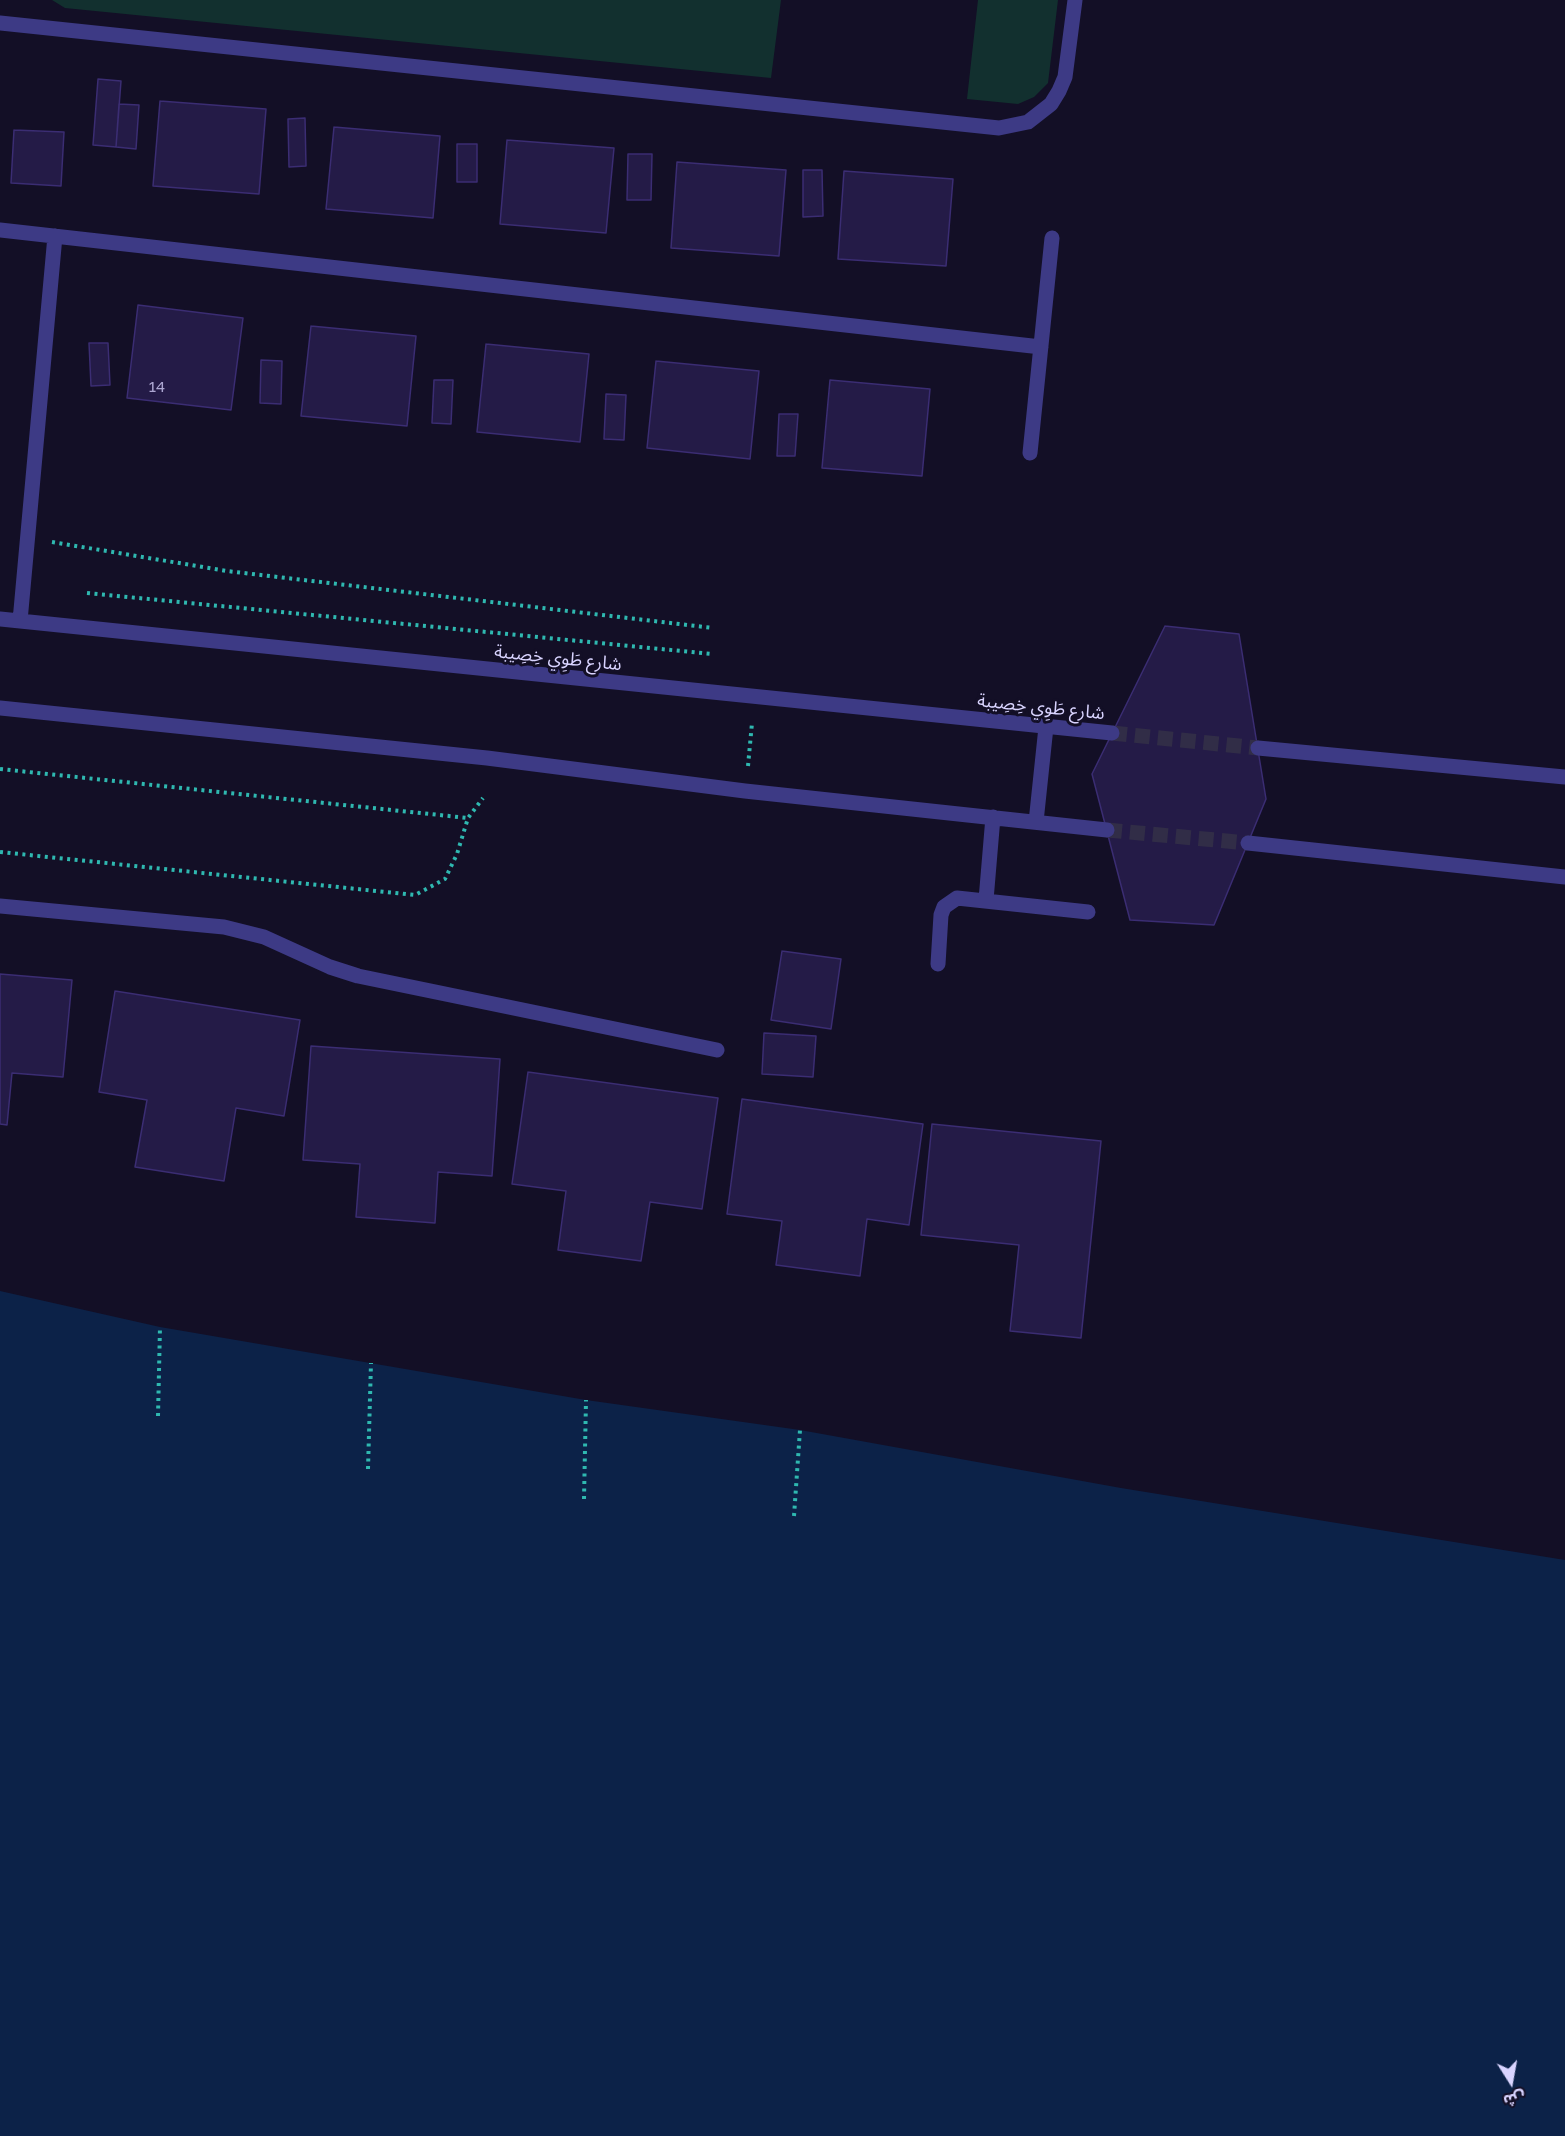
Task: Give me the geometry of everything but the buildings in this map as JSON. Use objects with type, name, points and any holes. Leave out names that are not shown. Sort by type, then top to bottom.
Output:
[{"type":"street","points":[[0,23],[999,128],[1014,126],[1034,118],[1051,104],[1059,91],[1065,77],[1075,0]]},
{"type":"street","points":[[0,230],[1041,347]]},
{"type":"street","points":[[20,621],[55,236]]},
{"type":"street","points":[[1030,453],[1052,238]]},
{"type":"street","name":"شارع طَوِي خِصِيبة","points":[[0,619],[1112,733]]},
{"type":"street","points":[[0,708],[487,758],[745,790],[1107,830]]},
{"type":"street","points":[[1036,822],[1046,727]]},
{"type":"street","points":[[1258,748],[1565,777]]},
{"type":"street","points":[[986,900],[993,817]]},
{"type":"street","points":[[1248,843],[1565,877]]},
{"type":"street","points":[[938,964],[944,907],[957,898],[1088,912]]},
{"type":"street","points":[[0,906],[224,927],[264,937],[358,976],[717,1050]]},
{"type":"path","points":[[49,541],[227,571],[713,628]]},
{"type":"path","points":[[87,593],[712,654]]},
{"type":"path","points":[[745,790],[755,697]]},
{"type":"path","points":[[0,769],[468,818]]},
{"type":"path","points":[[0,852],[415,895],[445,879],[457,854],[468,818],[483,798]]},
{"type":"path","points":[[158,1416],[160,1327]]},
{"type":"path","points":[[368,1469],[371,1363]]},
{"type":"path","points":[[584,1499],[586,1400]]},
{"type":"path","points":[[794,1516],[800,1430]]},
{"type":"green space","points":[[52,0],[781,0],[771,78],[65,8]]},
{"type":"green space","points":[[978,0],[1058,0],[1048,83],[1034,97],[1018,104],[967,99]]},
{"type":"water","points":[[0,1291],[160,1327],[586,1400],[800,1430],[1121,1488],[1565,1560],[1565,2136],[0,2136]]},
{"type":"tunnel","points":[[1112,733],[1258,748]]},
{"type":"tunnel","points":[[1107,830],[1248,843]]}]
